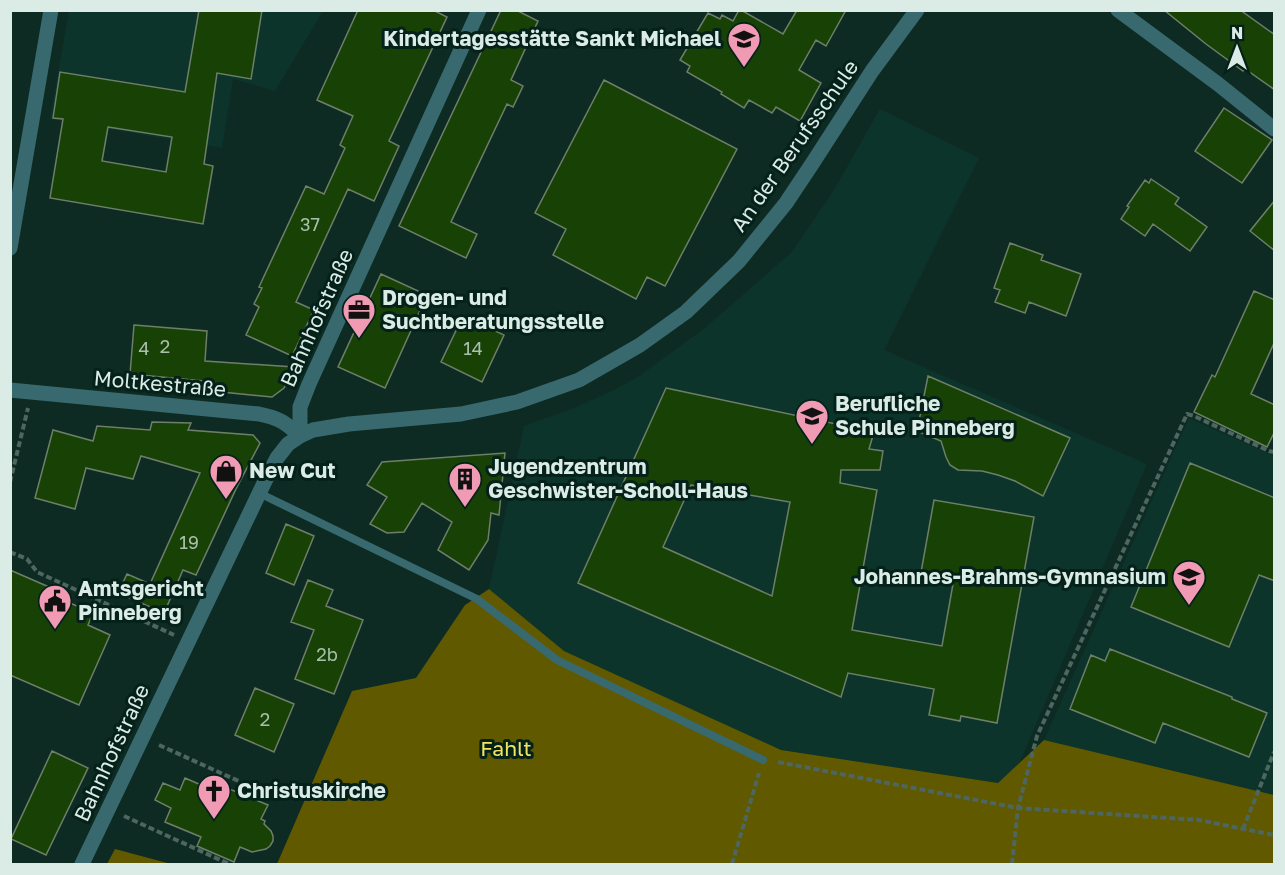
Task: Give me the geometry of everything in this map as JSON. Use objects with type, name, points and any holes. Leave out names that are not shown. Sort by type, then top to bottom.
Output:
[{"type":"street","points":[[10,248],[51,10]]},
{"type":"street","name":"Bahnhofstraße","points":[[82,864],[277,458],[288,444],[300,435],[300,407],[309,384],[479,10]]},
{"type":"street","name":"An der Berufsschule","points":[[300,435],[325,427],[461,414],[517,402],[579,380],[640,345],[686,312],[739,261],[786,203],[872,71],[917,10]]},
{"type":"street","points":[[1118,10],[1275,129]]},
{"type":"street","name":"Moltkestraße","points":[[10,390],[259,414],[283,421],[300,435]]},
{"type":"lane","points":[[260,493],[477,599],[557,660],[763,760]]},
{"type":"path","points":[[10,482],[32,393]]},
{"type":"path","points":[[1012,864],[1018,808],[1037,736],[1187,414],[1275,452]]},
{"type":"path","points":[[10,552],[27,559],[37,572],[189,641]]},
{"type":"path","points":[[155,754],[159,744],[276,798]]},
{"type":"path","points":[[1243,829],[1275,753]]},
{"type":"path","points":[[732,864],[763,760],[1018,808],[1199,820],[1275,835]]},
{"type":"path","points":[[128,808],[124,817],[229,864]]},
{"type":"shaded area","points":[[69,11],[323,11],[275,91],[233,79],[222,148],[50,119]]},
{"type":"shaded area","name":"Berufliche Schule Pinneberg","points":[[880,109],[979,158],[884,350],[1147,464],[1019,764],[998,783],[781,750],[564,651],[489,589],[524,426],[574,408],[641,375],[706,327],[792,252],[834,190]]},
{"type":"shaded area","name":"Johannes-Brahms-Gymnasium","points":[[1189,418],[1274,456],[1274,795],[1044,740]]},
{"type":"green space","name":"Fahlt","points":[[489,589],[564,651],[781,750],[998,783],[1044,740],[1274,795],[1274,864],[277,864],[352,691],[416,678],[465,605]]},
{"type":"green space","points":[[115,849],[171,864],[107,864]]},
{"type":"building","points":[[199,10],[262,10],[251,79],[217,73],[204,164],[213,166],[203,224],[50,198],[63,119],[53,118],[60,72],[185,92]],"holes":[[[108,127],[172,137],[166,172],[102,161]]]},
{"type":"building","points":[[358,10],[433,10],[447,17],[389,141],[399,146],[374,201],[348,189],[296,302],[314,310],[292,356],[246,335],[259,307],[254,304],[262,288],[259,287],[306,186],[324,194],[345,148],[340,145],[353,116],[317,100]]},
{"type":"building","points":[[501,10],[516,10],[538,21],[511,80],[523,86],[513,107],[507,104],[451,222],[477,234],[466,258],[399,226]]},
{"type":"building","name":"Kindertagesstätte Sankt Michael","points":[[739,10],[783,34],[797,10],[846,10],[826,46],[816,40],[799,70],[821,83],[800,121],[776,107],[772,113],[749,100],[744,108],[687,72],[690,66],[680,60],[708,13],[720,19],[722,15],[733,21]]},
{"type":"building","points":[[1164,10],[1240,10],[1275,35],[1275,90],[1245,69],[1243,71]]},
{"type":"building","points":[[604,80],[737,149],[665,286],[647,277],[636,299],[553,255],[566,229],[535,213]]},
{"type":"building","points":[[1224,108],[1272,140],[1242,183],[1195,151]]},
{"type":"building","points":[[1151,179],[1179,198],[1175,204],[1207,227],[1190,251],[1153,224],[1145,236],[1121,219],[1145,180],[1149,183]]},
{"type":"building","points":[[1275,200],[1275,251],[1250,231]]},
{"type":"building","points":[[1010,243],[1043,255],[1041,260],[1081,274],[1066,316],[1029,302],[1025,313],[995,302],[1000,290],[994,288]]},
{"type":"building","points":[[381,274],[427,295],[385,388],[338,367]]},
{"type":"building","points":[[1254,291],[1275,300],[1275,341],[1251,394],[1275,405],[1275,431],[1267,447],[1194,412],[1212,375],[1215,377]]},
{"type":"building","points":[[463,316],[504,335],[482,382],[441,362]]},
{"type":"building","points":[[134,325],[207,331],[205,361],[294,367],[284,388],[272,397],[202,390],[203,381],[130,374]]},
{"type":"building","points":[[928,376],[1070,438],[1043,496],[998,475],[982,471],[958,470],[950,465],[941,441],[917,431]]},
{"type":"building","points":[[666,388],[874,432],[869,449],[883,451],[880,470],[841,470],[840,483],[877,490],[852,630],[942,646],[953,584],[920,578],[934,500],[1034,517],[997,723],[961,716],[960,721],[929,715],[934,689],[848,673],[841,697],[578,583]],"holes":[[[691,485],[790,502],[772,596],[663,547]]]},
{"type":"building","points":[[152,422],[191,423],[188,430],[253,435],[260,443],[196,575],[183,570],[164,613],[118,593],[127,574],[150,584],[200,473],[141,456],[133,479],[86,468],[75,509],[35,498],[53,430],[93,441],[97,426],[150,430]]},
{"type":"building","name":"Jugendzentrum Geschwister-Scholl-Haus","points":[[505,453],[499,515],[491,513],[488,540],[469,570],[438,550],[452,522],[422,503],[404,532],[387,533],[370,524],[387,497],[367,485],[382,462]]},
{"type":"building","points":[[1190,463],[1275,498],[1275,581],[1259,575],[1229,647],[1131,607]]},
{"type":"building","points":[[286,524],[314,536],[294,585],[266,573]]},
{"type":"building","name":"Amtsgericht Pinneberg","points":[[10,570],[49,587],[47,593],[93,613],[88,625],[110,635],[79,705],[10,675]]},
{"type":"building","points":[[308,580],[333,590],[326,606],[363,620],[334,694],[295,679],[314,630],[291,622]]},
{"type":"building","points":[[1110,649],[1267,713],[1249,757],[1163,723],[1155,743],[1070,709],[1091,655],[1105,661]]},
{"type":"building","points":[[255,688],[294,704],[274,752],[235,735]]},
{"type":"building","points":[[52,751],[88,768],[46,855],[11,839]]},
{"type":"building","name":"Christuskirche","points":[[185,778],[224,795],[227,788],[268,805],[261,819],[265,821],[264,824],[273,836],[270,846],[252,852],[240,847],[234,862],[197,846],[201,837],[165,822],[171,808],[155,800],[163,783],[180,790]]},
{"type":"place","name":"Kindertagesstätte Sankt Michael","points":[[744,68]]},
{"type":"place","name":"Drogen- und Suchtberatungsstelle","points":[[359,339]]},
{"type":"place","name":"Berufliche Schule Pinneberg","points":[[812,445]]},
{"type":"place","name":"New Cut","points":[[226,500]]},
{"type":"place","name":"Jugendzentrum Geschwister-Scholl-Haus","points":[[465,508]]},
{"type":"place","name":"Johannes-Brahms-Gymnasium","points":[[1189,606]]},
{"type":"place","name":"Amtsgericht Pinneberg","points":[[55,630]]},
{"type":"place","name":"Christuskirche","points":[[214,820]]}]
